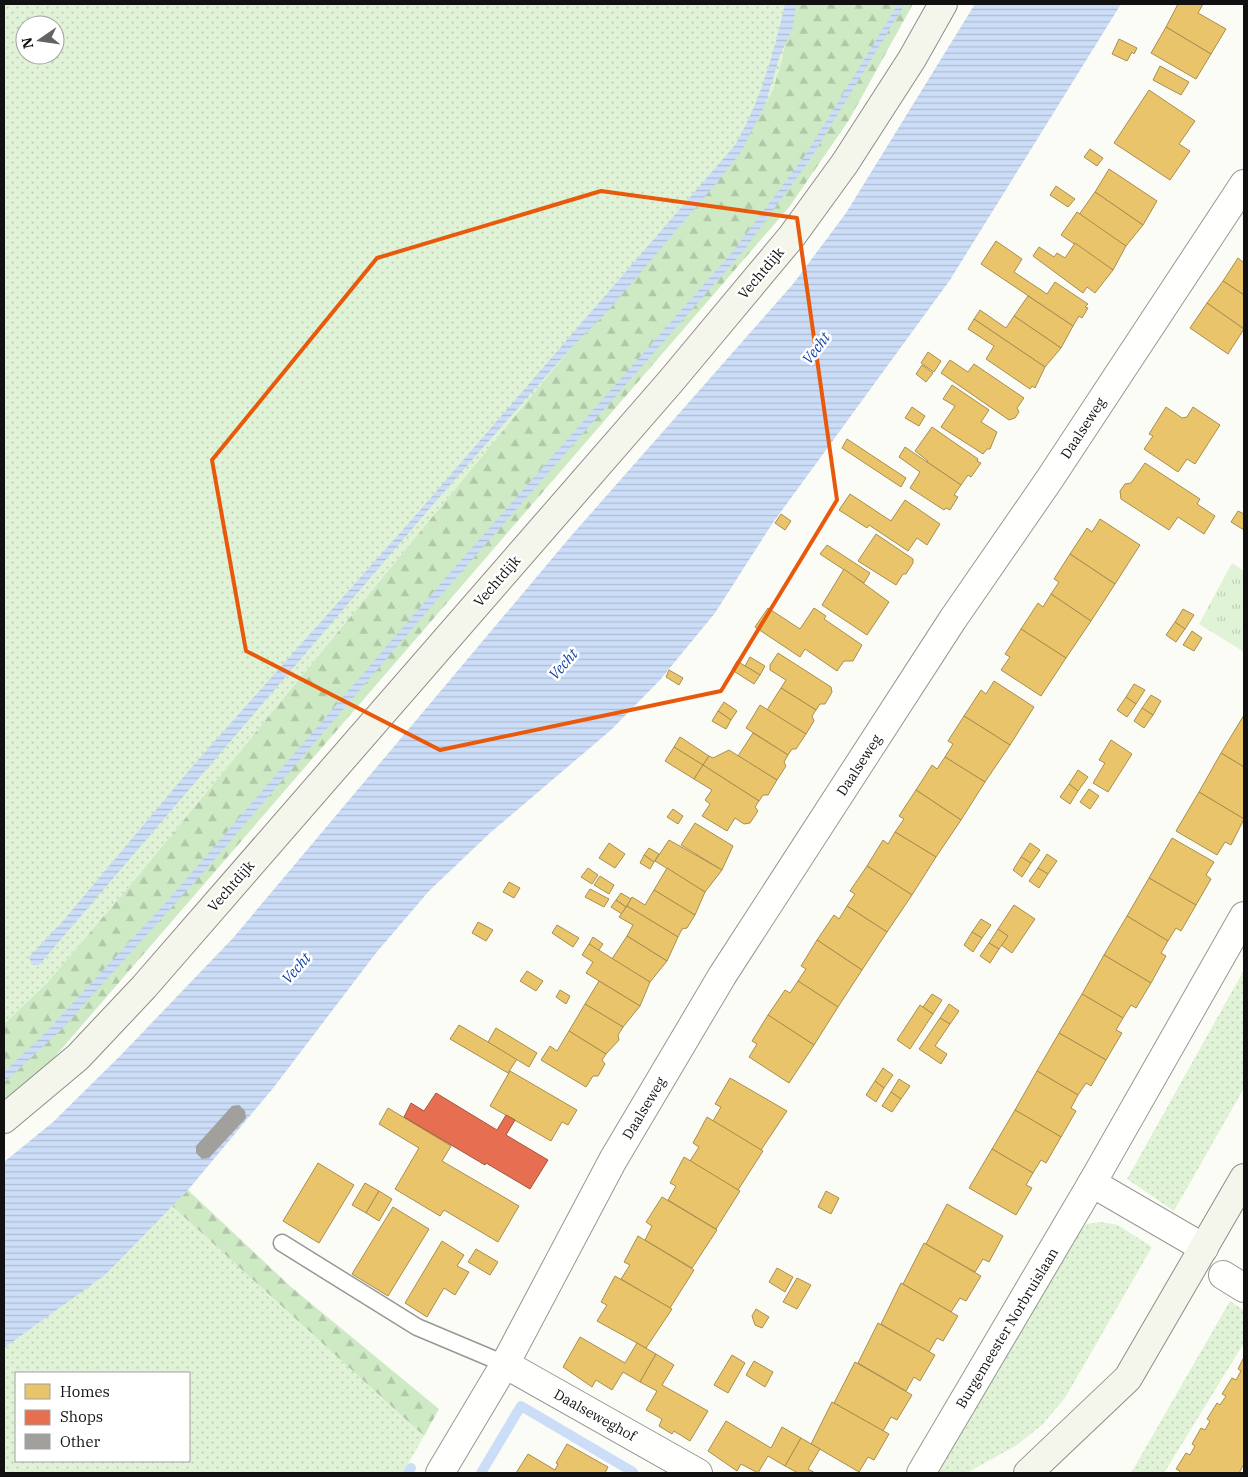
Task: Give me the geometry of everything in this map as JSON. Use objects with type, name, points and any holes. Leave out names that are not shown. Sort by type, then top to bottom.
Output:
[{"type":"street","name":"Vechtdijk","points":[[4,1119],[78,1057],[144,987],[677,373],[792,236],[833,179],[912,59],[943,4]]},
{"type":"street","name":"Daalseweg","points":[[440,1473],[505,1364],[613,1160],[722,976],[952,619],[1054,472],[1244,184]]},
{"type":"street","name":"Burgemeester Norbruislaan","points":[[921,1473],[1092,1183],[1244,916]]},
{"type":"street","points":[[1028,1473],[1128,1378],[1244,1178]]},
{"type":"street","points":[[1092,1183],[1204,1248]]},
{"type":"street","name":"Daalseweghof","points":[[505,1364],[687,1470]]},
{"type":"lane","points":[[282,1243],[417,1327],[505,1364]]},
{"type":"highlighted area","points":[[601,191],[797,218],[837,500],[721,691],[440,750],[246,651],[212,460],[377,258]]},
{"type":"green space","points":[[4,4],[792,4],[782,60],[772,93],[748,132],[137,877],[46,984],[4,1024]]},
{"type":"green space","points":[[792,4],[913,4],[849,120],[790,206],[46,1067],[4,1103],[4,1024],[46,984],[137,877],[748,132],[772,93],[782,60]]},
{"type":"green space","points":[[1232,563],[1244,571],[1244,652],[1199,624]]},
{"type":"green space","points":[[1244,970],[1244,1088],[1174,1211],[1127,1179]]},
{"type":"green space","points":[[188,1190],[291,1287],[439,1409],[424,1436],[172,1206]]},
{"type":"green space","points":[[172,1206],[424,1436],[403,1473],[4,1473],[4,1348],[104,1275]]},
{"type":"green space","points":[[1101,1222],[1118,1225],[1152,1247],[1065,1398],[1042,1425],[1017,1445],[967,1473],[932,1473],[1075,1239],[1086,1224]]},
{"type":"green space","points":[[1230,1301],[1244,1311],[1244,1343],[1164,1473],[1131,1473]]},
{"type":"water","points":[[785,4],[796,4],[793,27],[780,55],[765,105],[741,152],[608,311],[570,349],[436,501],[39,965],[32,965],[29,957],[63,921],[197,761],[415,516],[735,145],[759,94],[776,41]]},
{"type":"water","points":[[898,4],[905,4],[811,158],[745,249],[449,586],[208,867],[61,1030],[4,1083],[4,1072],[45,1033],[169,899],[441,583],[734,250],[806,154]]},
{"type":"water","name":"Vecht","points":[[975,4],[1121,4],[950,280],[772,524],[715,613],[660,680],[611,730],[490,833],[429,891],[376,953],[274,1087],[188,1190],[105,1275],[4,1348],[4,1162],[53,1122],[120,1056],[233,938],[571,536],[793,284],[846,213]]},
{"type":"building: Homes","points":[[1178,4],[1203,4],[1198,13],[1226,29],[1211,54],[1166,27]]},
{"type":"building: Homes","points":[[1166,27],[1211,54],[1196,79],[1151,53]]},
{"type":"building: Homes","points":[[1119,39],[1137,48],[1134,54],[1132,52],[1127,61],[1112,54]]},
{"type":"building: Homes","points":[[1160,66],[1189,82],[1181,95],[1153,80]]},
{"type":"building: Homes","points":[[1149,90],[1195,121],[1179,144],[1190,151],[1170,180],[1114,143]]},
{"type":"building: Homes","points":[[1090,149],[1103,158],[1097,166],[1084,157]]},
{"type":"building: Homes","points":[[1109,169],[1157,201],[1143,225],[1095,192]]},
{"type":"building: Homes","points":[[1056,186],[1075,199],[1068,207],[1050,195]]},
{"type":"building: Homes","points":[[1095,192],[1143,225],[1126,246],[1078,216]]},
{"type":"building: Homes","points":[[1077,212],[1126,246],[1113,270],[1061,235]]},
{"type":"building: Homes","points":[[996,241],[1022,259],[1014,272],[1047,294],[1055,282],[1088,304],[1085,307],[1088,308],[1082,318],[1079,316],[1073,326],[981,264]]},
{"type":"building: Homes","points":[[1075,243],[1113,270],[1095,293],[1087,287],[1083,293],[1033,256],[1039,247],[1054,257],[1057,253],[1065,258]]},
{"type":"building: Homes","points":[[1238,258],[1244,263],[1244,295],[1223,281]]},
{"type":"building: Homes","points":[[1223,281],[1244,295],[1244,329],[1207,303]]},
{"type":"building: Homes","points":[[1028,296],[1073,326],[1061,348],[1014,316]]},
{"type":"building: Homes","points":[[1207,303],[1244,329],[1228,354],[1190,328]]},
{"type":"building: Homes","points":[[980,310],[1006,328],[1014,316],[1061,348],[1045,367],[974,319]]},
{"type":"building: Homes","points":[[974,319],[1045,367],[1035,388],[1032,386],[1030,389],[986,359],[994,346],[968,329]]},
{"type":"building: Homes","points":[[928,352],[941,361],[934,372],[921,363]]},
{"type":"building: Homes","points":[[950,360],[968,372],[974,364],[1024,398],[1017,408],[1019,412],[1015,418],[1009,420],[941,373]]},
{"type":"building: Homes","points":[[922,365],[933,373],[926,382],[916,374]]},
{"type":"building: Homes","points":[[952,385],[989,410],[981,422],[997,432],[990,449],[987,449],[983,454],[941,427],[955,406],[943,399]]},
{"type":"building: Homes","points":[[912,407],[925,416],[919,426],[905,418]]},
{"type":"building: Homes","points":[[1166,407],[1182,418],[1187,417],[1193,407],[1220,425],[1195,464],[1187,459],[1178,472],[1144,449],[1153,436],[1149,434]]},
{"type":"building: Homes","points":[[932,427],[981,463],[971,477],[968,475],[961,485],[927,462],[915,451]]},
{"type":"building: Homes","points":[[847,439],[906,478],[901,487],[842,448]]},
{"type":"building: Homes","points":[[905,447],[961,485],[954,495],[958,497],[950,510],[946,508],[944,510],[910,488],[920,472],[899,457]]},
{"type":"building: Homes","points":[[1145,463],[1200,499],[1197,504],[1215,516],[1204,534],[1178,517],[1169,530],[1121,499],[1120,491],[1125,484],[1131,483]]},
{"type":"building: Homes","points":[[850,494],[891,521],[905,500],[940,524],[927,545],[917,538],[908,551],[869,525],[867,528],[839,510]]},
{"type":"building: Homes","points":[[1238,511],[1244,514],[1244,530],[1231,522]]},
{"type":"building: Homes","points":[[781,514],[791,521],[785,530],[775,523]]},
{"type":"building: Homes","points":[[1100,519],[1140,545],[1115,584],[1070,554],[1087,528],[1092,532]]},
{"type":"building: Homes","points":[[876,534],[913,559],[913,563],[906,574],[903,574],[896,585],[858,561]]},
{"type":"building: Homes","points":[[827,545],[870,573],[864,583],[820,554]]},
{"type":"building: Homes","points":[[1070,554],[1115,584],[1091,621],[1051,594],[1059,582],[1054,579]]},
{"type":"building: Homes","points":[[844,569],[889,602],[867,635],[822,605]]},
{"type":"building: Homes","points":[[1051,594],[1091,621],[1066,658],[1021,629],[1038,603],[1043,607]]},
{"type":"building: Homes","points":[[768,608],[800,629],[814,608],[826,616],[824,619],[862,645],[853,661],[844,661],[837,671],[805,649],[800,657],[755,627]]},
{"type":"building: Homes","points":[[1183,609],[1194,615],[1185,629],[1175,622]]},
{"type":"building: Homes","points":[[1175,622],[1185,629],[1176,642],[1166,635]]},
{"type":"building: Homes","points":[[1021,629],[1066,658],[1041,696],[1001,670],[1010,657],[1005,654]]},
{"type":"building: Homes","points":[[1192,631],[1202,638],[1194,651],[1183,645]]},
{"type":"building: Homes","points":[[778,653],[831,687],[832,692],[825,704],[820,704],[816,710],[781,688],[786,680],[770,670],[770,665]]},
{"type":"building: Homes","points":[[750,657],[765,666],[760,675],[745,666]]},
{"type":"building: Homes","points":[[737,661],[760,675],[754,684],[732,670]]},
{"type":"building: Homes","points":[[669,670],[683,678],[679,685],[666,677]]},
{"type":"building: Homes","points":[[994,681],[1034,707],[1010,745],[964,716],[981,690],[986,694]]},
{"type":"building: Homes","points":[[1134,684],[1145,690],[1136,704],[1126,697]]},
{"type":"building: Homes","points":[[781,688],[816,710],[812,716],[814,721],[806,734],[767,710]]},
{"type":"building: Homes","points":[[1151,695],[1161,701],[1153,715],[1142,708]]},
{"type":"building: Homes","points":[[1126,697],[1136,704],[1127,717],[1117,710]]},
{"type":"building: Homes","points":[[724,702],[737,711],[731,720],[718,711]]},
{"type":"building: Homes","points":[[760,705],[806,734],[796,749],[792,749],[788,755],[746,728]]},
{"type":"building: Homes","points":[[1142,708],[1153,715],[1144,728],[1134,721]]},
{"type":"building: Homes","points":[[718,711],[731,720],[726,729],[712,721]]},
{"type":"building: Homes","points":[[1244,715],[1244,767],[1221,753]]},
{"type":"building: Homes","points":[[964,716],[1010,745],[985,782],[945,757],[953,744],[948,741]]},
{"type":"building: Homes","points":[[753,733],[788,755],[784,762],[786,766],[777,780],[738,756]]},
{"type":"building: Homes","points":[[680,737],[709,756],[703,765],[674,747]]},
{"type":"building: Homes","points":[[1111,740],[1132,754],[1108,792],[1093,783],[1105,763],[1099,760]]},
{"type":"building: Homes","points":[[674,747],[703,765],[694,779],[665,761]]},
{"type":"building: Homes","points":[[729,750],[777,780],[768,795],[763,795],[759,801],[703,765],[709,756],[713,758]]},
{"type":"building: Homes","points":[[1221,753],[1244,767],[1244,819],[1199,792]]},
{"type":"building: Homes","points":[[945,757],[985,782],[961,820],[916,790],[932,765],[937,769]]},
{"type":"building: Homes","points":[[703,765],[759,801],[755,807],[758,811],[750,823],[744,824],[735,818],[727,831],[702,816],[710,804],[705,800],[712,790],[694,779]]},
{"type":"building: Homes","points":[[1078,770],[1088,777],[1078,791],[1069,784]]},
{"type":"building: Homes","points":[[1069,784],[1078,791],[1070,804],[1060,797]]},
{"type":"building: Homes","points":[[1089,789],[1099,796],[1090,809],[1080,802]]},
{"type":"building: Homes","points":[[916,790],[961,820],[936,857],[895,832],[904,819],[899,816]]},
{"type":"building: Homes","points":[[1199,792],[1244,819],[1231,845],[1225,842],[1217,855],[1176,831]]},
{"type":"building: Homes","points":[[673,809],[683,816],[678,824],[667,817]]},
{"type":"building: Homes","points":[[695,823],[733,846],[722,870],[681,845]]},
{"type":"building: Homes","points":[[895,832],[936,857],[912,895],[867,866],[883,840],[888,844]]},
{"type":"building: Homes","points":[[1172,838],[1214,862],[1206,875],[1211,879],[1196,905],[1149,878]]},
{"type":"building: Homes","points":[[669,840],[722,870],[705,892],[655,861]]},
{"type":"building: Homes","points":[[609,843],[625,854],[615,868],[599,858]]},
{"type":"building: Homes","points":[[1030,843],[1040,850],[1031,863],[1021,857]]},
{"type":"building: Homes","points":[[649,848],[659,854],[654,862],[644,855]]},
{"type":"building: Homes","points":[[1047,854],[1057,861],[1048,874],[1038,868]]},
{"type":"building: Homes","points":[[644,855],[654,862],[650,869],[640,863]]},
{"type":"building: Homes","points":[[1021,857],[1031,863],[1022,877],[1013,870]]},
{"type":"building: Homes","points":[[867,866],[912,895],[887,932],[847,906],[855,894],[850,891]]},
{"type":"building: Homes","points":[[588,868],[598,875],[592,884],[581,877]]},
{"type":"building: Homes","points":[[667,868],[705,892],[695,915],[654,890]]},
{"type":"building: Homes","points":[[1038,868],[1048,874],[1039,888],[1029,881]]},
{"type":"building: Homes","points":[[600,876],[614,885],[609,894],[594,885]]},
{"type":"building: Homes","points":[[1149,878],[1196,905],[1181,931],[1176,928],[1168,941],[1127,916]]},
{"type":"building: Homes","points":[[509,882],[520,888],[514,898],[503,892]]},
{"type":"building: Homes","points":[[590,889],[609,899],[604,907],[585,897]]},
{"type":"building: Homes","points":[[654,890],[695,915],[687,928],[682,929],[678,937],[627,906],[632,897],[645,905]]},
{"type":"building: Homes","points":[[621,893],[631,899],[626,907],[616,900]]},
{"type":"building: Homes","points":[[616,900],[626,907],[622,914],[611,907]]},
{"type":"building: Homes","points":[[1014,905],[1035,919],[1012,953],[1001,945],[1008,936],[998,929]]},
{"type":"building: Homes","points":[[627,906],[678,937],[667,961],[627,936],[633,925],[619,917]]},
{"type":"building: Homes","points":[[847,906],[887,932],[862,970],[817,940],[834,915],[839,919]]},
{"type":"building: Homes","points":[[1127,916],[1168,941],[1161,953],[1166,956],[1151,983],[1104,955]]},
{"type":"building: Homes","points":[[981,919],[991,925],[982,938],[972,932]]},
{"type":"building: Homes","points":[[478,922],[493,930],[486,941],[472,933]]},
{"type":"building: Homes","points":[[557,925],[579,938],[573,947],[552,933]]},
{"type":"building: Homes","points":[[998,929],[1008,936],[999,949],[989,943]]},
{"type":"building: Homes","points":[[972,932],[982,938],[973,952],[964,945]]},
{"type":"building: Homes","points":[[627,936],[667,961],[650,982],[612,959]]},
{"type":"building: Homes","points":[[593,937],[603,944],[598,951],[589,944]]},
{"type":"building: Homes","points":[[817,940],[862,970],[838,1007],[798,981],[806,969],[801,966]]},
{"type":"building: Homes","points":[[989,943],[999,949],[990,963],[980,956]]},
{"type":"building: Homes","points":[[589,944],[650,982],[640,1006],[586,973],[593,962],[582,955]]},
{"type":"building: Homes","points":[[1104,955],[1151,983],[1136,1008],[1131,1005],[1123,1018],[1082,994]]},
{"type":"building: Homes","points":[[527,971],[543,981],[536,991],[520,981]]},
{"type":"building: Homes","points":[[599,981],[640,1006],[623,1027],[585,1004]]},
{"type":"building: Homes","points":[[798,981],[838,1007],[814,1045],[768,1015],[785,990],[790,993]]},
{"type":"building: Homes","points":[[560,990],[570,996],[566,1004],[556,997]]},
{"type":"building: Homes","points":[[932,994],[942,1000],[933,1014],[923,1007]]},
{"type":"building: Homes","points":[[1082,994],[1123,1018],[1116,1030],[1122,1033],[1106,1060],[1059,1033]]},
{"type":"building: Homes","points":[[585,1004],[623,1027],[618,1035],[619,1040],[606,1054],[569,1031]]},
{"type":"building: Homes","points":[[949,1004],[959,1011],[950,1024],[940,1018]]},
{"type":"building: Homes","points":[[920,1005],[933,1014],[910,1049],[897,1040]]},
{"type":"building: Homes","points":[[768,1015],[814,1045],[789,1083],[749,1057],[757,1044],[752,1041]]},
{"type":"building: Homes","points":[[940,1018],[950,1024],[935,1046],[947,1054],[941,1064],[919,1049]]},
{"type":"building: Homes","points":[[459,1025],[517,1059],[508,1073],[450,1039]]},
{"type":"building: Homes","points":[[496,1028],[537,1053],[529,1067],[488,1042]]},
{"type":"building: Homes","points":[[569,1031],[606,1054],[602,1060],[605,1064],[598,1076],[593,1076],[586,1087],[541,1060],[550,1046],[557,1051]]},
{"type":"building: Homes","points":[[1059,1033],[1106,1060],[1091,1086],[1086,1083],[1078,1095],[1037,1071]]},
{"type":"building: Homes","points":[[883,1068],[893,1075],[884,1088],[875,1081]]},
{"type":"building: Homes","points":[[510,1071],[577,1110],[568,1125],[562,1122],[551,1141],[490,1106]]},
{"type":"building: Homes","points":[[1037,1071],[1078,1095],[1071,1108],[1076,1111],[1061,1137],[1015,1110]]},
{"type":"building: Homes","points":[[730,1078],[787,1111],[761,1150],[713,1121],[721,1107],[715,1104]]},
{"type":"building: Homes","points":[[899,1079],[910,1086],[901,1099],[891,1092]]},
{"type":"building: Homes","points":[[875,1081],[884,1088],[876,1102],[866,1095]]},
{"type":"building: Homes","points":[[891,1092],[901,1099],[892,1112],[882,1106]]},
{"type":"building: Homes","points":[[388,1108],[451,1146],[442,1161],[519,1206],[498,1242],[444,1210],[440,1216],[395,1189],[419,1148],[379,1124]]},
{"type":"building: Homes","points":[[1015,1110],[1061,1137],[1046,1163],[1041,1160],[1033,1173],[992,1149]]},
{"type":"building: Homes","points":[[707,1117],[763,1151],[738,1190],[690,1161],[699,1147],[693,1143]]},
{"type":"building: Homes","points":[[992,1149],[1033,1173],[1026,1185],[1032,1188],[1016,1215],[969,1188]]},
{"type":"building: Homes","points":[[684,1157],[740,1191],[716,1229],[668,1200],[676,1186],[670,1183]]},
{"type":"building: Homes","points":[[318,1163],[354,1185],[319,1243],[283,1221]]},
{"type":"building: Homes","points":[[365,1183],[379,1191],[366,1213],[352,1205]]},
{"type":"building: Homes","points":[[379,1191],[392,1199],[379,1221],[366,1213]]},
{"type":"building: Homes","points":[[826,1191],[839,1198],[831,1214],[818,1207]]},
{"type":"building: Homes","points":[[662,1197],[717,1230],[692,1268],[645,1240],[652,1226],[646,1222]]},
{"type":"building: Homes","points":[[947,1204],[1003,1236],[989,1262],[983,1259],[975,1272],[926,1244]]},
{"type":"building: Homes","points":[[393,1207],[429,1229],[388,1296],[352,1274]]},
{"type":"building: Homes","points":[[638,1236],[694,1270],[670,1308],[621,1279],[630,1265],[624,1262]]},
{"type":"building: Homes","points":[[442,1241],[464,1255],[457,1266],[469,1272],[455,1295],[444,1288],[427,1317],[405,1303]]},
{"type":"building: Homes","points":[[924,1243],[981,1276],[966,1301],[960,1298],[951,1312],[903,1284]]},
{"type":"building: Homes","points":[[476,1249],[498,1262],[490,1275],[468,1262]]},
{"type":"building: Homes","points":[[777,1268],[793,1277],[785,1292],[769,1282]]},
{"type":"building: Homes","points":[[615,1276],[672,1309],[646,1348],[597,1321],[607,1305],[601,1302]]},
{"type":"building: Homes","points":[[797,1278],[811,1285],[797,1309],[783,1302]]},
{"type":"building: Homes","points":[[901,1283],[958,1316],[943,1341],[937,1338],[929,1352],[881,1324]]},
{"type":"building: Homes","points":[[756,1309],[769,1317],[762,1328],[755,1325],[752,1316]]},
{"type":"building: Homes","points":[[878,1323],[935,1355],[920,1381],[914,1377],[906,1391],[858,1363]]},
{"type":"building: Homes","points":[[580,1337],[625,1363],[637,1343],[656,1354],[640,1382],[623,1372],[612,1390],[596,1380],[592,1387],[563,1367]]},
{"type":"building: Homes","points":[[656,1354],[674,1365],[662,1385],[708,1411],[690,1441],[674,1431],[672,1434],[659,1426],[662,1419],[646,1410],[657,1391],[640,1382]]},
{"type":"building: Homes","points":[[732,1355],[745,1363],[728,1393],[714,1385]]},
{"type":"building: Homes","points":[[1244,1357],[1244,1464],[1239,1473],[1179,1473],[1180,1471],[1176,1469],[1186,1453],[1190,1455],[1195,1446],[1192,1444],[1201,1428],[1205,1430],[1210,1421],[1207,1419],[1217,1403],[1220,1405],[1226,1396],[1222,1394],[1232,1378],[1236,1380],[1241,1371],[1238,1369]]},
{"type":"building: Homes","points":[[754,1361],[773,1372],[765,1387],[746,1375]]},
{"type":"building: Homes","points":[[855,1362],[912,1395],[897,1420],[891,1417],[883,1431],[834,1403]]},
{"type":"building: Homes","points":[[832,1402],[889,1434],[874,1460],[868,1457],[859,1472],[811,1444]]},
{"type":"building: Homes","points":[[726,1421],[771,1448],[782,1427],[801,1438],[785,1466],[768,1456],[758,1473],[741,1464],[737,1471],[708,1451]]},
{"type":"building: Homes","points":[[801,1438],[820,1449],[808,1469],[815,1473],[798,1473],[785,1466]]},
{"type":"building: Homes","points":[[567,1444],[608,1467],[605,1473],[516,1473],[528,1454],[555,1470],[558,1464],[556,1463]]},
{"type":"building: Shops","points":[[436,1093],[497,1130],[506,1115],[515,1120],[506,1135],[548,1160],[530,1189],[404,1117],[411,1103],[424,1111]]},
{"type":"building: Other","points":[[239,1105],[245,1111],[246,1118],[209,1158],[202,1159],[196,1153],[196,1146],[232,1106]]},
{"type":"waterway","points":[[481,1473],[521,1406],[633,1472]]},
{"type":"waterway","points":[[408,1473],[411,1468]]}]
